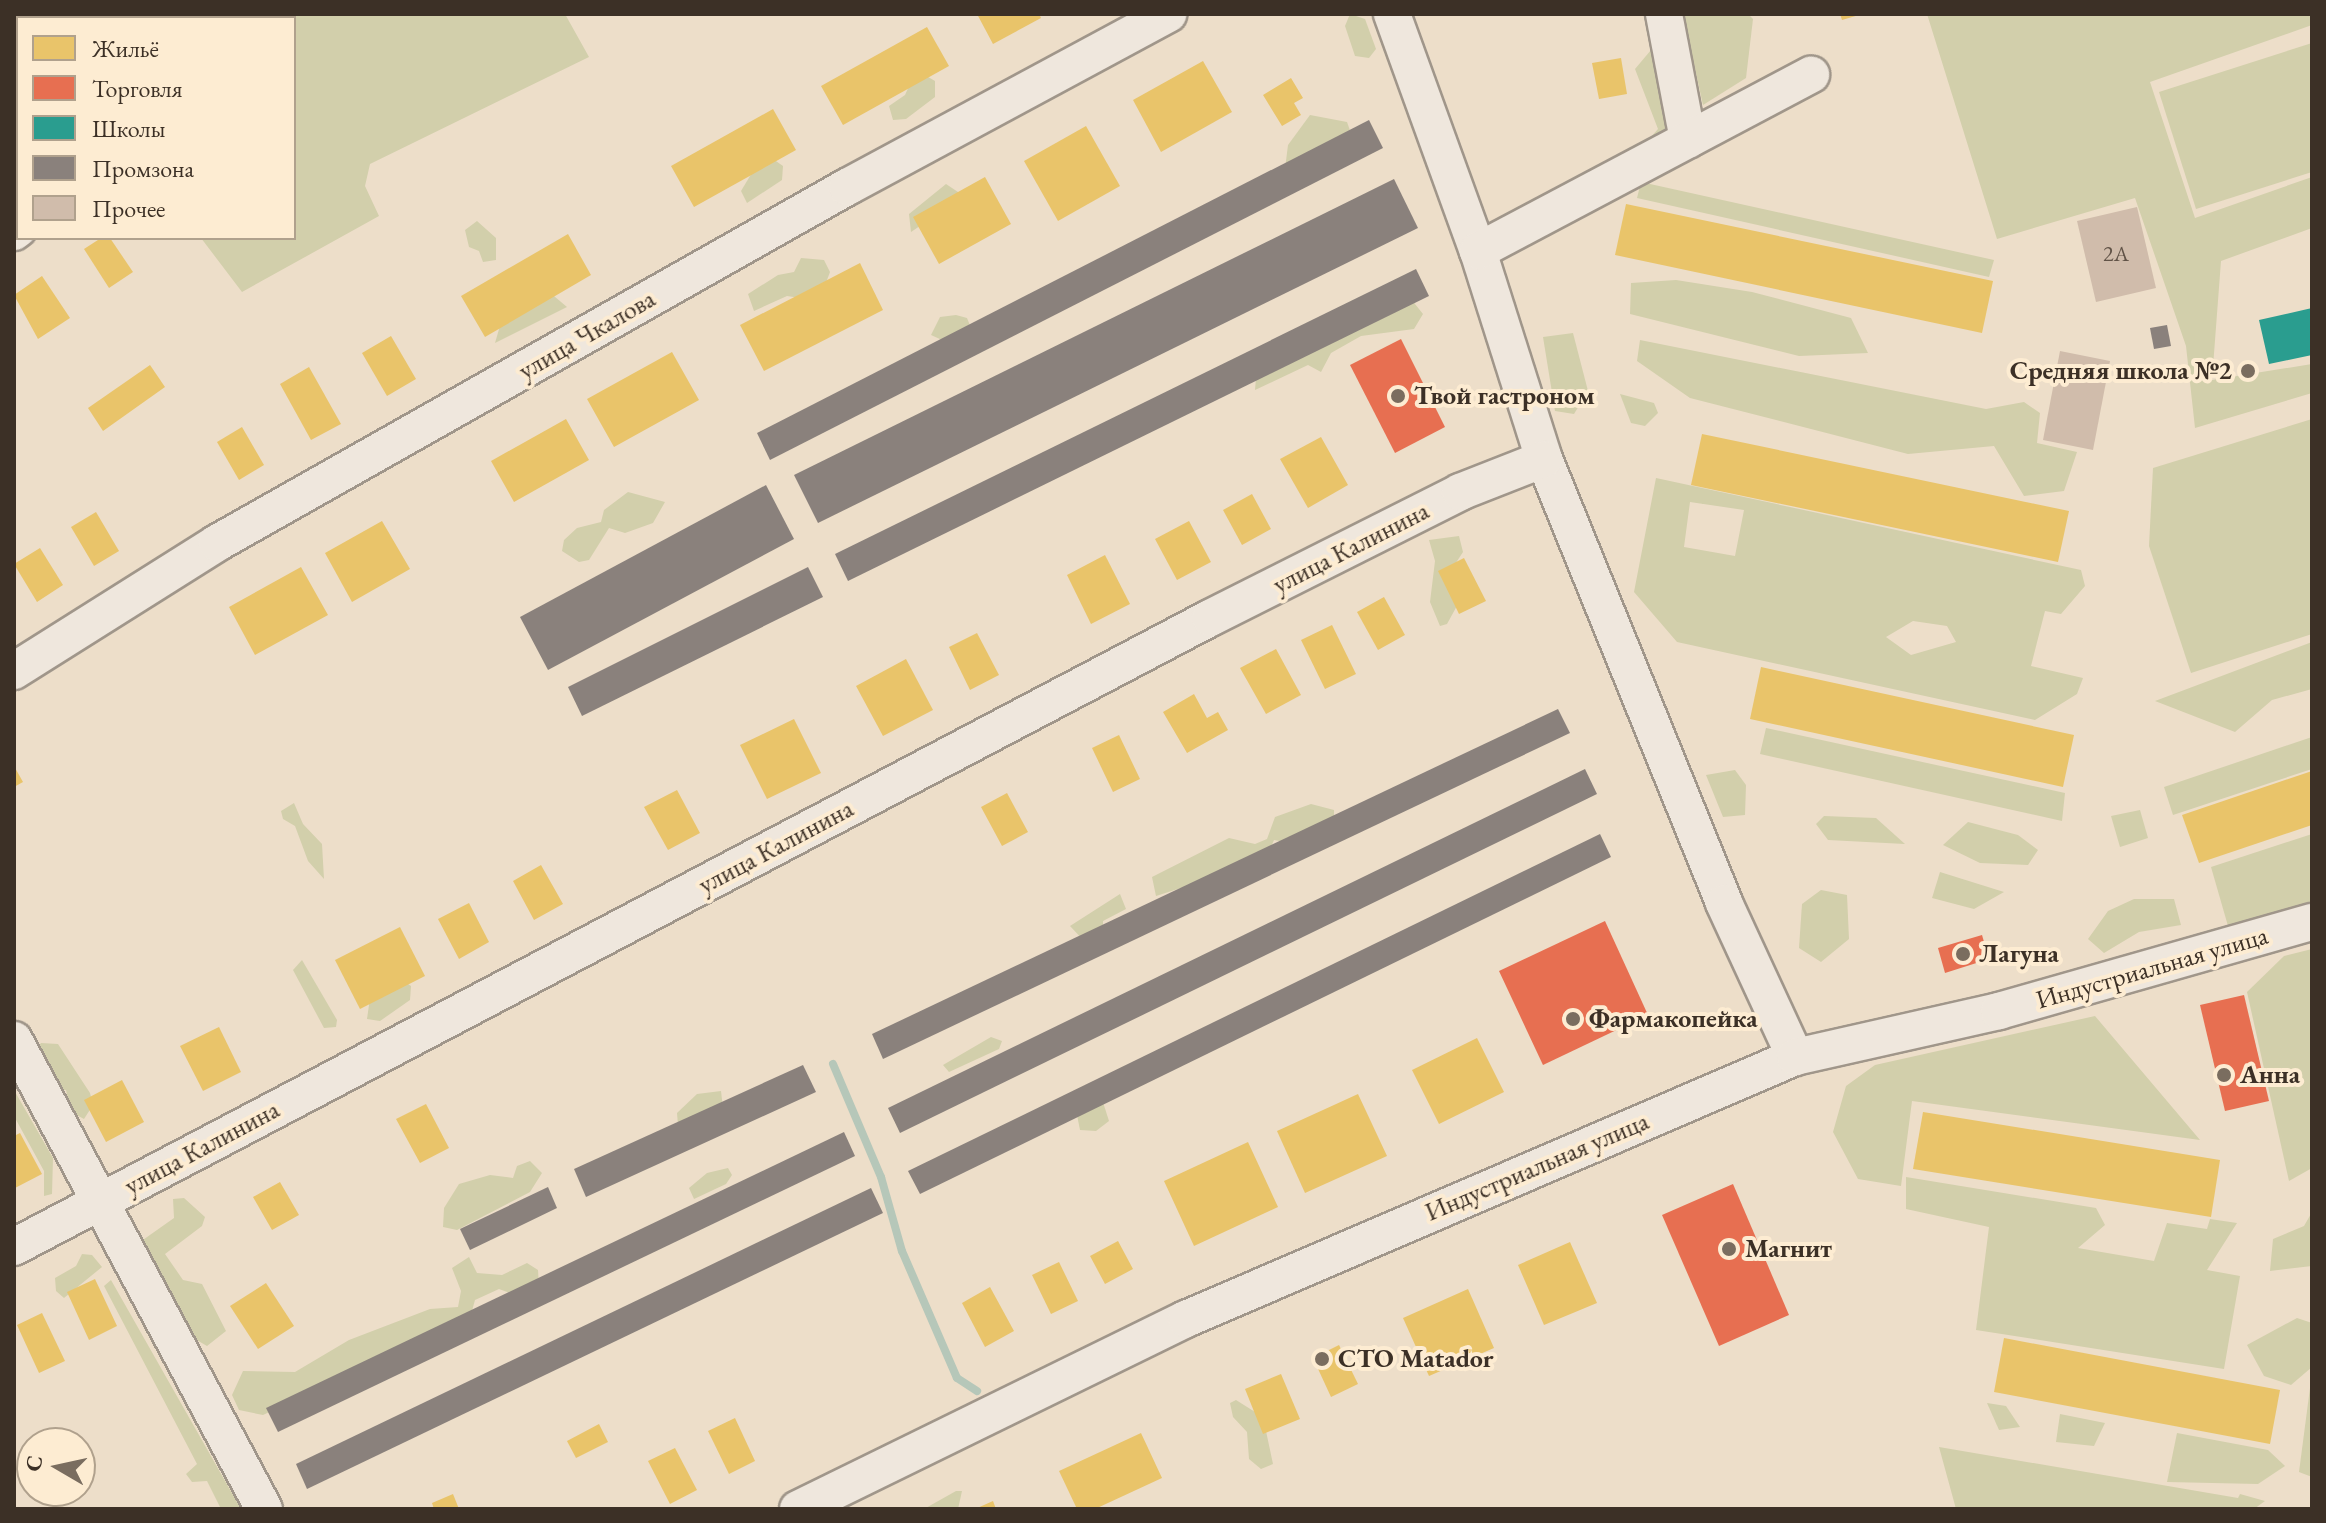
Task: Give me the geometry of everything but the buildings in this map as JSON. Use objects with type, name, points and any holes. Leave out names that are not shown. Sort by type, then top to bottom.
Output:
[{"type":"street","name":"улица Чкалова","points":[[14,671],[217,543],[847,187],[1168,14]]},
{"type":"street","points":[[1392,14],[1478,251],[1544,459],[1724,903],[1795,1057]]},
{"type":"street","points":[[1664,14],[1688,140]]},
{"type":"street","points":[[1478,251],[1811,75]]},
{"type":"street","name":"улица Калинина","points":[[14,1247],[1210,618],[1460,492],[1544,459]]},
{"type":"street","name":"Индустриальная улица","points":[[798,1509],[1186,1319],[1795,1057],[1999,1011],[2312,922]]},
{"type":"street","points":[[14,1040],[97,1203],[264,1509]]},
{"type":"shaded area","points":[[132,14],[565,14],[589,57],[370,164],[365,186],[379,216],[242,292],[203,240],[296,240],[296,16]]},
{"type":"shaded area","points":[[1350,14],[1365,19],[1376,49],[1369,58],[1355,56],[1345,26]]},
{"type":"shaded area","points":[[1683,14],[1748,14],[1753,19],[1746,78],[1703,105]]},
{"type":"shaded area","points":[[1927,14],[2312,14],[2312,25],[2150,82],[2195,218],[2312,177],[2312,228],[2221,261],[2212,380],[2312,364],[2312,393],[2195,428],[2186,346],[2135,198],[1997,239]]},
{"type":"shaded area","points":[[2312,43],[2312,172],[2196,209],[2159,92]]},
{"type":"shaded area","points":[[1651,50],[1666,60],[1679,141],[1643,146],[1658,129],[1635,69]]},
{"type":"shaded area","points":[[923,74],[935,81],[935,97],[906,119],[893,120],[889,106],[905,95],[914,75]]},
{"type":"shaded area","points":[[1310,115],[1347,122],[1353,139],[1285,169],[1288,145]]},
{"type":"shaded area","points":[[773,159],[783,166],[782,180],[747,203],[741,191],[753,171]]},
{"type":"shaded area","points":[[1641,182],[1994,260],[1989,277],[1637,198]]},
{"type":"shaded area","points":[[946,184],[964,196],[911,232],[909,214]]},
{"type":"shaded area","points":[[477,221],[496,238],[496,260],[483,262],[479,251],[469,247],[465,230]]},
{"type":"shaded area","points":[[801,258],[824,260],[830,272],[824,288],[807,299],[787,296],[754,311],[748,294],[778,275],[794,272]]},
{"type":"shaded area","points":[[1676,280],[1752,292],[1851,318],[1868,353],[1799,356],[1630,314],[1631,283]]},
{"type":"shaded area","points":[[548,291],[567,307],[495,343],[506,305]]},
{"type":"shaded area","points":[[1411,299],[1423,314],[1414,329],[1361,336],[1331,353],[1321,372],[1308,365],[1255,390],[1257,366]]},
{"type":"shaded area","points":[[956,315],[967,318],[971,328],[942,340],[931,335],[940,317]]},
{"type":"shaded area","points":[[1573,333],[1588,391],[1574,414],[1555,411],[1543,337]]},
{"type":"shaded area","points":[[1640,340],[1986,409],[2024,402],[2040,413],[2037,443],[2077,452],[2064,491],[2024,496],[1994,446],[1908,454],[1690,398],[1637,361]]},
{"type":"shaded area","points":[[1620,394],[1654,403],[1658,413],[1645,426],[1631,423]]},
{"type":"shaded area","points":[[2312,419],[2312,634],[2191,673],[2149,546],[2153,468]]},
{"type":"shaded area","points":[[1656,478],[2081,570],[2085,586],[2061,614],[2045,611],[2031,666],[2083,678],[2077,694],[2035,720],[1677,642],[1634,592]],"holes":[[[1690,502],[1744,510],[1735,556],[1684,547]],[[1913,621],[1947,626],[1956,642],[1911,655],[1886,637]]]},
{"type":"shaded area","points":[[628,492],[665,502],[653,523],[625,533],[609,528],[589,560],[579,562],[562,551],[564,540],[577,528],[601,522],[604,510]]},
{"type":"shaded area","points":[[1459,536],[1463,552],[1448,575],[1458,604],[1447,624],[1440,626],[1430,602],[1435,561],[1429,540]]},
{"type":"shaded area","points":[[2312,642],[2312,689],[2272,700],[2235,732],[2155,701]]},
{"type":"shaded area","points":[[1766,728],[2065,793],[2062,821],[1760,754]]},
{"type":"shaded area","points":[[2312,737],[2312,769],[2173,815],[2164,787]]},
{"type":"shaded area","points":[[1735,770],[1746,785],[1745,815],[1723,817],[1706,775]]},
{"type":"shaded area","points":[[294,803],[303,824],[322,844],[324,879],[308,861],[295,826],[283,819],[281,811]]},
{"type":"shaded area","points":[[1311,804],[1334,810],[1334,822],[1290,843],[1274,840],[1265,861],[1156,896],[1152,877],[1229,838],[1255,844],[1267,839],[1275,817]]},
{"type":"shaded area","points":[[2140,810],[2148,838],[2120,847],[2111,816]]},
{"type":"shaded area","points":[[1824,816],[1876,818],[1905,844],[1828,840],[1816,824]]},
{"type":"shaded area","points":[[1968,822],[2018,835],[2038,850],[2028,865],[1980,863],[1943,845]]},
{"type":"shaded area","points":[[2312,834],[2312,901],[2228,926],[2211,867]]},
{"type":"shaded area","points":[[1940,872],[2004,892],[1974,909],[1932,898]]},
{"type":"shaded area","points":[[1821,890],[1847,895],[1849,939],[1821,962],[1799,948],[1802,904]]},
{"type":"shaded area","points":[[1120,894],[1126,909],[1103,921],[1103,935],[1085,942],[1070,926]]},
{"type":"shaded area","points":[[2134,899],[2174,899],[2181,925],[2139,932],[2104,953],[2088,939],[2108,911]]},
{"type":"shaded area","points":[[2312,949],[2312,1168],[2289,1181],[2247,992],[2284,956]]},
{"type":"shaded area","points":[[302,960],[337,1020],[336,1027],[324,1028],[293,970]]},
{"type":"shaded area","points":[[405,982],[411,986],[410,1000],[380,1021],[367,1019],[370,998]]},
{"type":"shaded area","points":[[2095,1016],[2200,1140],[1912,1101],[1901,1186],[1858,1179],[1833,1132],[1846,1086],[1875,1065]]},
{"type":"shaded area","points":[[991,1037],[1002,1041],[999,1049],[949,1072],[943,1065]]},
{"type":"shaded area","points":[[41,1043],[58,1044],[90,1093],[93,1105],[84,1119],[71,1112],[66,1090],[56,1091],[51,1084],[55,1074],[49,1066],[40,1066],[35,1050]]},
{"type":"shaded area","points":[[14,1090],[53,1158],[52,1194],[44,1196],[44,1171],[14,1116]]},
{"type":"shaded area","points":[[721,1091],[723,1108],[678,1125],[677,1113],[697,1094]]},
{"type":"shaded area","points":[[1101,1096],[1109,1121],[1096,1131],[1080,1130],[1076,1110]]},
{"type":"shaded area","points":[[530,1161],[542,1173],[530,1192],[457,1230],[443,1227],[444,1208],[459,1184],[490,1175],[513,1178],[517,1166]]},
{"type":"shaded area","points":[[728,1168],[732,1175],[726,1184],[694,1199],[689,1188],[707,1173]]},
{"type":"shaded area","points":[[1906,1177],[2096,1208],[2105,1225],[2078,1248],[2154,1261],[2167,1223],[2207,1229],[2210,1219],[2237,1223],[2207,1270],[2240,1276],[2224,1369],[1976,1330],[1989,1227],[1906,1209]]},
{"type":"shaded area","points":[[184,1198],[205,1217],[202,1226],[165,1254],[183,1280],[202,1284],[226,1331],[207,1346],[171,1325],[140,1242],[174,1218],[173,1199]]},
{"type":"shaded area","points":[[2312,1212],[2312,1266],[2270,1271],[2273,1239],[2304,1226]]},
{"type":"shaded area","points":[[82,1254],[92,1255],[102,1267],[64,1298],[56,1291],[55,1278],[76,1266]]},
{"type":"shaded area","points":[[469,1257],[477,1273],[502,1275],[527,1263],[538,1270],[539,1286],[516,1295],[499,1289],[475,1300],[470,1318],[263,1415],[239,1410],[232,1395],[243,1371],[295,1372],[349,1340],[430,1309],[458,1307],[461,1291],[452,1268]]},
{"type":"shaded area","points":[[111,1280],[241,1509],[221,1509],[207,1481],[192,1482],[186,1474],[197,1464],[104,1286]]},
{"type":"shaded area","points":[[2297,1318],[2312,1323],[2312,1367],[2291,1385],[2264,1376],[2247,1345]]},
{"type":"shaded area","points":[[2312,1389],[2312,1477],[2299,1472]]},
{"type":"shaded area","points":[[1236,1400],[1263,1417],[1273,1464],[1261,1469],[1249,1459],[1247,1432],[1233,1417],[1230,1403]]},
{"type":"shaded area","points":[[1987,1403],[2006,1406],[2020,1427],[1999,1430]]},
{"type":"shaded area","points":[[2060,1414],[2105,1423],[2094,1446],[2056,1442]]},
{"type":"shaded area","points":[[2177,1433],[2268,1450],[2285,1466],[2258,1484],[2167,1482]]},
{"type":"shaded area","points":[[1939,1447],[2238,1498],[2240,1494],[2265,1501],[2254,1509],[1956,1509]]},
{"type":"shaded area","points":[[956,1491],[962,1491],[958,1509],[924,1509]]},
{"type":"waterway","points":[[833,1064],[881,1177],[902,1251],[957,1378],[977,1391]]},
{"type":"place","name":"Средняя школа №2","points":[[2248,371]]},
{"type":"place","name":"Твой гастроном","points":[[1398,396]]},
{"type":"place","name":"Лагуна","points":[[1963,954]]},
{"type":"place","name":"Фармакопейка","points":[[1573,1019]]},
{"type":"place","name":"Анна","points":[[2224,1075]]},
{"type":"place","name":"Магнит","points":[[1729,1249]]},
{"type":"place","name":"СТО Matador","points":[[1322,1359]]}]
